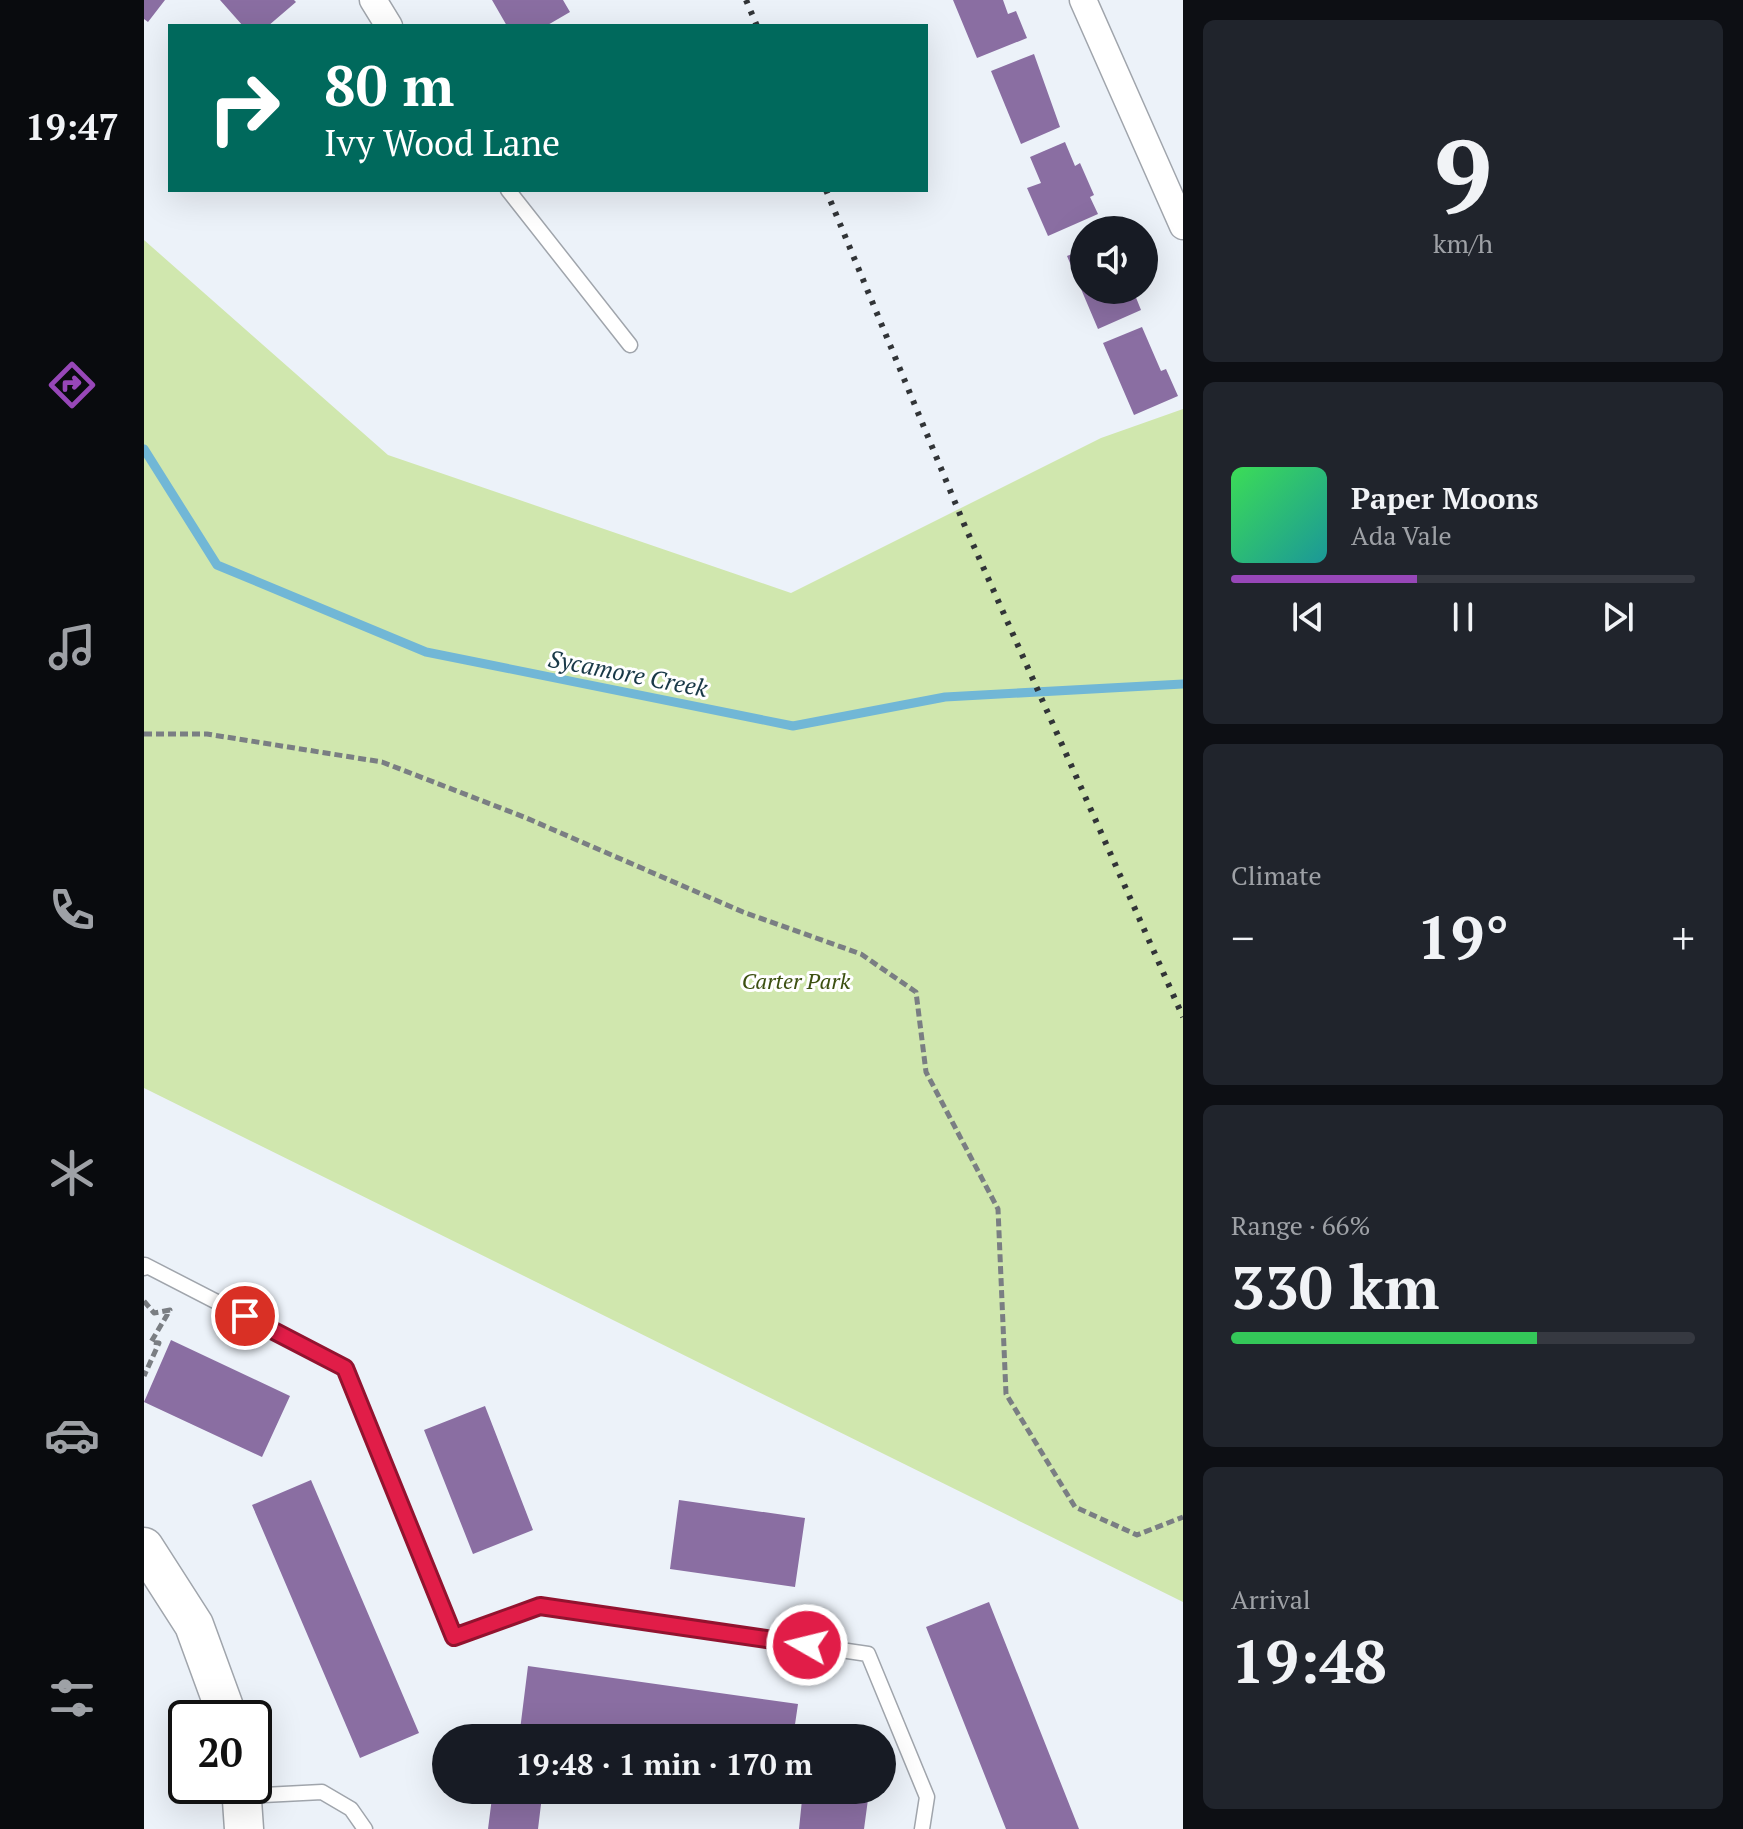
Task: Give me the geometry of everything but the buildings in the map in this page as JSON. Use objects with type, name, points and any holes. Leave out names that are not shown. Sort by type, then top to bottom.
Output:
[{"type":"street","points":[[373,0],[388,24]]},
{"type":"street","points":[[1083,0],[1182,221]]},
{"type":"street","points":[[144,1547],[194,1625],[221,1700]]},
{"type":"lane","points":[[510,192],[630,345]]},
{"type":"lane","points":[[144,1268],[145,1265],[345,1368],[454,1637],[540,1606],[868,1654],[927,1797],[922,1829]]},
{"type":"lane","points":[[272,1800],[322,1792],[351,1809],[365,1829]]},
{"type":"path","points":[[144,734],[207,734],[382,762],[524,817],[743,912],[861,954],[916,992],[926,1072],[998,1209],[1006,1394],[1075,1507],[1137,1535],[1183,1517]]},
{"type":"path","points":[[144,1301],[154,1313],[170,1310],[151,1342],[159,1343],[144,1376]]},
{"type":"green space","name":"Carter Park","points":[[144,240],[388,455],[791,593],[1101,438],[1183,409],[1183,1602],[144,1088]]},
{"type":"waterway","name":"Sycamore Creek","points":[[144,449],[217,565],[426,652],[793,726],[945,697],[1183,684]]},
{"type":"railway","points":[[746,0],[756,24]]},
{"type":"railway","points":[[827,192],[964,524],[1183,1017]]},
{"type":"route","points":[[245,1316],[345,1368],[454,1637],[540,1606],[807,1645]]}]
